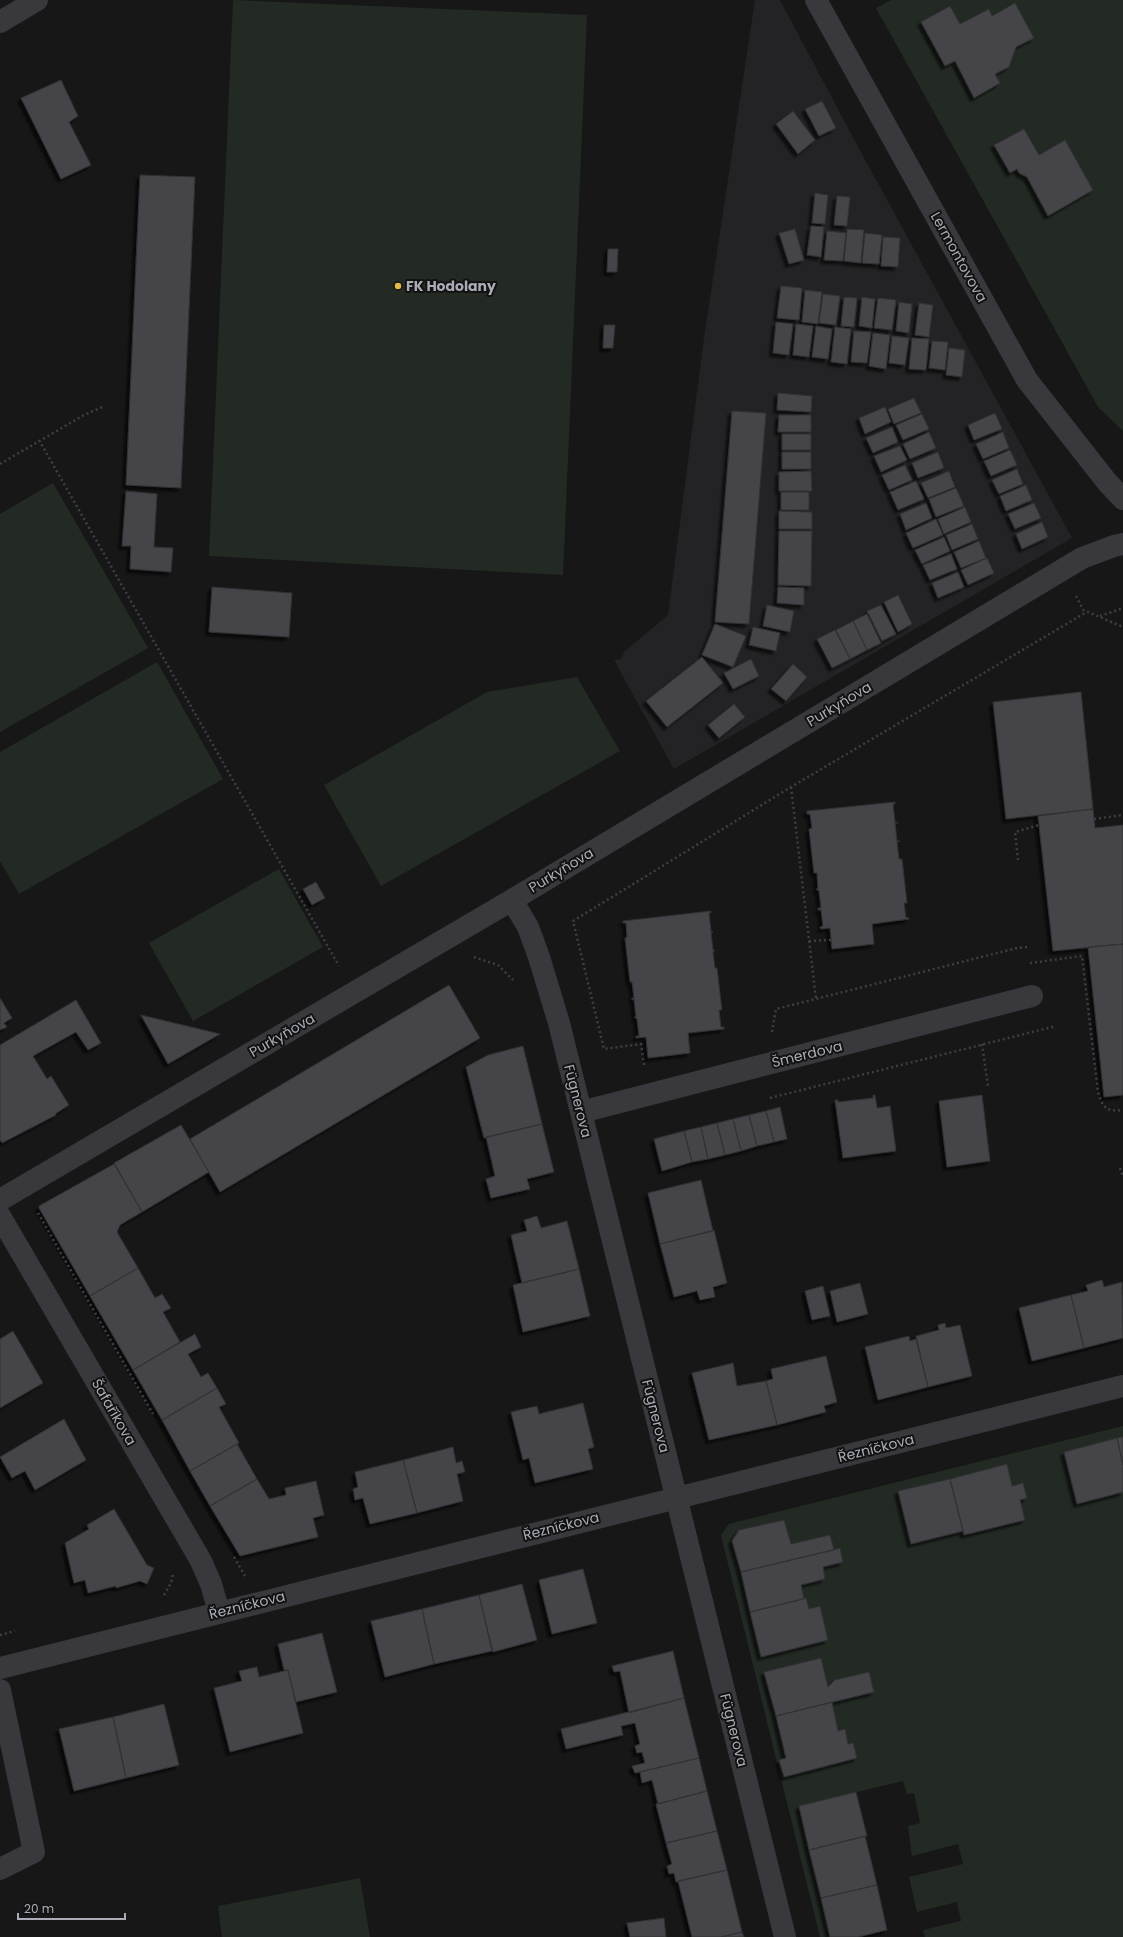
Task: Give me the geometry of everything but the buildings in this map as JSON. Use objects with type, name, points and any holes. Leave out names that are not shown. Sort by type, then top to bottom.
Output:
[{"type":"street","points":[[0,22],[37,0]]},
{"type":"street","name":"Lermontovova","points":[[816,0],[1027,380],[1107,482],[1123,499]]},
{"type":"street","name":"Purkyňova","points":[[0,1200],[512,900],[1082,558],[1123,544]]},
{"type":"street","name":"Fügnerova","points":[[512,900],[528,927],[539,957],[559,1023],[785,1937]]},
{"type":"street","name":"Šmerdova","points":[[581,1112],[1032,996]]},
{"type":"street","name":"Šafaříkova","points":[[0,1216],[201,1561],[211,1584],[219,1612]]},
{"type":"street","name":"Řezníčkova","points":[[0,1668],[676,1497],[1123,1386]]},
{"type":"street","points":[[0,1690],[34,1852],[0,1869]]},
{"type":"path","points":[[0,464],[39,440],[105,406]]},
{"type":"path","points":[[39,440],[355,992]]},
{"type":"path","points":[[1075,594],[1085,613]]},
{"type":"path","points":[[1099,617],[1123,608]]},
{"type":"path","points":[[644,1068],[641,1044],[604,1049],[573,920],[791,787],[1085,613],[1088,612],[1123,627]]},
{"type":"path","points":[[791,787],[816,999]]},
{"type":"path","points":[[1094,819],[1123,815]]},
{"type":"path","points":[[1018,860],[1015,832],[1040,825]]},
{"type":"path","points":[[809,941],[831,940]]},
{"type":"path","points":[[771,1038],[776,1009],[1017,948],[1029,947]]},
{"type":"path","points":[[1030,963],[1082,956],[1098,1092],[1101,1102],[1107,1109],[1112,1111],[1123,1110]]},
{"type":"path","points":[[469,957],[487,960],[498,965],[514,981]]},
{"type":"path","points":[[770,1098],[1056,1026]]},
{"type":"path","points":[[982,1044],[988,1086]]},
{"type":"path","points":[[641,1047],[647,1046]]},
{"type":"path","points":[[1120,1168],[1123,1177]]},
{"type":"path","points":[[37,1212],[156,1419]]},
{"type":"path","points":[[233,1555],[245,1576]]},
{"type":"shaded area","name":"FK Hodolany","points":[[233,0],[587,15],[563,575],[209,556]]},
{"type":"shaded area","points":[[755,0],[780,0],[856,143],[1072,538],[674,769],[614,660],[621,659],[624,652],[668,615],[704,338]]},
{"type":"shaded area","points":[[891,0],[1123,0],[1123,431],[1098,407],[876,8]]},
{"type":"shaded area","points":[[53,483],[148,648],[0,732],[0,514]]},
{"type":"shaded area","points":[[157,662],[223,779],[19,894],[0,861],[0,752]]},
{"type":"shaded area","points":[[577,677],[620,751],[381,886],[324,785],[487,692]]},
{"type":"shaded area","points":[[279,869],[323,947],[193,1021],[149,943]]},
{"type":"shaded area","points":[[1123,1426],[1123,1937],[925,1937],[923,1930],[961,1921],[957,1902],[917,1912],[909,1877],[963,1864],[958,1844],[912,1856],[908,1826],[920,1823],[914,1793],[907,1794],[903,1781],[799,1806],[830,1937],[820,1937],[721,1535],[729,1524]]},
{"type":"shaded area","points":[[360,1878],[370,1937],[222,1937],[218,1906]]},
{"type":"place","name":"FK Hodolany","points":[[398,286]]}]
